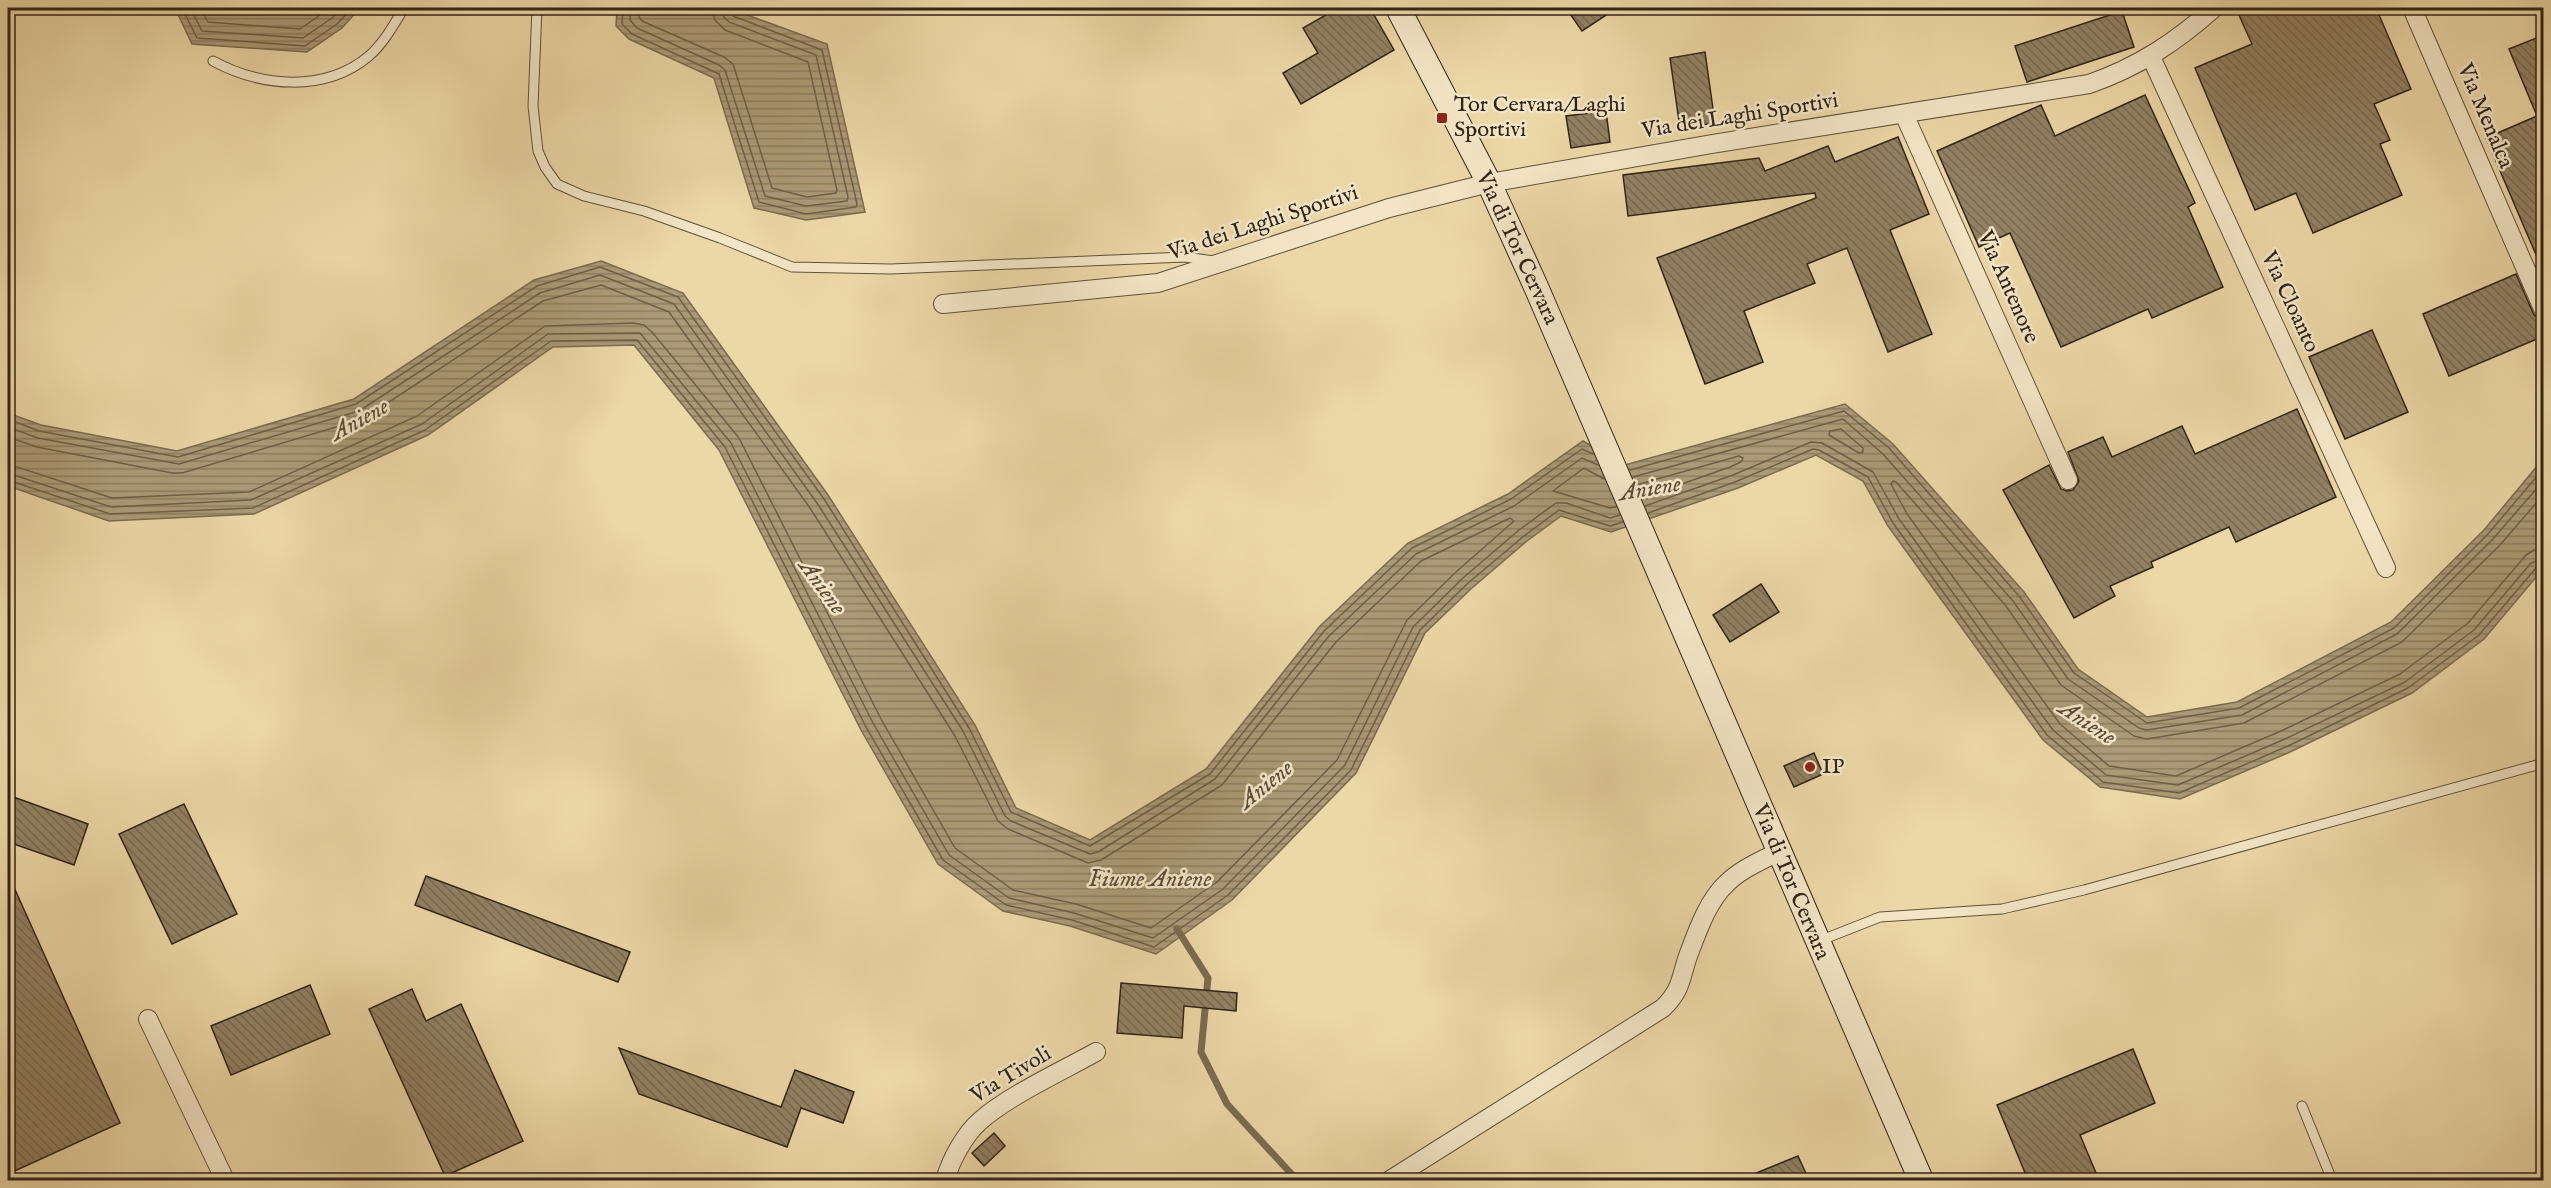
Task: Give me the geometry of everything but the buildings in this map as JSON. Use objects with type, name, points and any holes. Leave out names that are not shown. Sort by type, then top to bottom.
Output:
[{"type":"street","name":"Via di Tor Cervara","points":[[1398,8],[1489,183],[1597,427],[1920,1180]]},
{"type":"street","name":"Via dei Laghi Sportivi","points":[[942,304],[1158,283],[1389,208],[1489,183],[2089,84],[2151,57],[2190,29],[2214,8]]},
{"type":"street","name":"Via Menalca","points":[[2412,8],[2544,310]]},
{"type":"street","name":"Via Cloanto","points":[[2151,57],[2386,568]]},
{"type":"street","name":"Via Antenore","points":[[1904,114],[2068,480]]},
{"type":"street","points":[[1390,1180],[1663,1008],[1675,996],[1682,982],[1688,957],[1714,900],[1726,883],[1778,852]]},
{"type":"street","points":[[148,1019],[225,1180]]},
{"type":"street","name":"Via Tivoli","points":[[945,1180],[961,1145],[980,1121],[1005,1103],[1096,1052]]},
{"type":"lane","points":[[213,61],[244,74],[271,81],[302,82],[326,79],[350,70],[371,54],[404,8]]},
{"type":"lane","points":[[537,8],[533,106],[538,151],[545,167],[557,184],[584,196],[655,215],[792,267],[891,269],[1185,256],[1219,262]]},
{"type":"lane","points":[[1817,942],[1881,917],[2002,909],[2084,890],[2544,763]]},
{"type":"lane","points":[[2302,1106],[2332,1180]]},
{"type":"water","points":[[175,8],[360,8],[342,28],[307,52],[192,44]]},
{"type":"water","points":[[617,8],[728,8],[827,44],[865,212],[806,220],[754,208],[714,78],[629,39],[616,26]]},
{"type":"water","name":"Fiume Aniene","points":[[601,261],[683,293],[828,495],[975,725],[1016,808],[1090,840],[1206,769],[1320,626],[1408,543],[1508,494],[1583,441],[1625,465],[1845,404],[1893,444],[2024,592],[2078,669],[2147,717],[2237,702],[2391,622],[2484,530],[2543,459],[2543,569],[2484,639],[2412,693],[2290,752],[2180,799],[2100,787],[2043,740],[1888,526],[1863,481],[1816,455],[1738,488],[1611,532],[1561,516],[1527,541],[1472,588],[1425,633],[1356,773],[1232,900],[1156,954],[1070,926],[1003,911],[938,864],[861,730],[719,450],[634,345],[553,347],[428,435],[254,514],[109,521],[8,486],[8,413],[41,425],[177,451],[354,399],[534,280]]},
{"type":"waterway","points":[[1177,929],[1208,978],[1201,1052],[1227,1104],[1297,1180]]},
{"type":"place","name":"Tor Cervara/Laghi Sportivi","points":[[1442,118]]},
{"type":"place","name":"IP","points":[[1810,767]]},
{"type":"water label","name":"Aniene","points":[[360,420]]},
{"type":"water label","name":"Aniene","points":[[1650,489]]},
{"type":"water label","name":"Aniene","points":[[822,587]]},
{"type":"water label","name":"Aniene","points":[[2087,723]]},
{"type":"water label","name":"Aniene","points":[[1266,785]]}]
